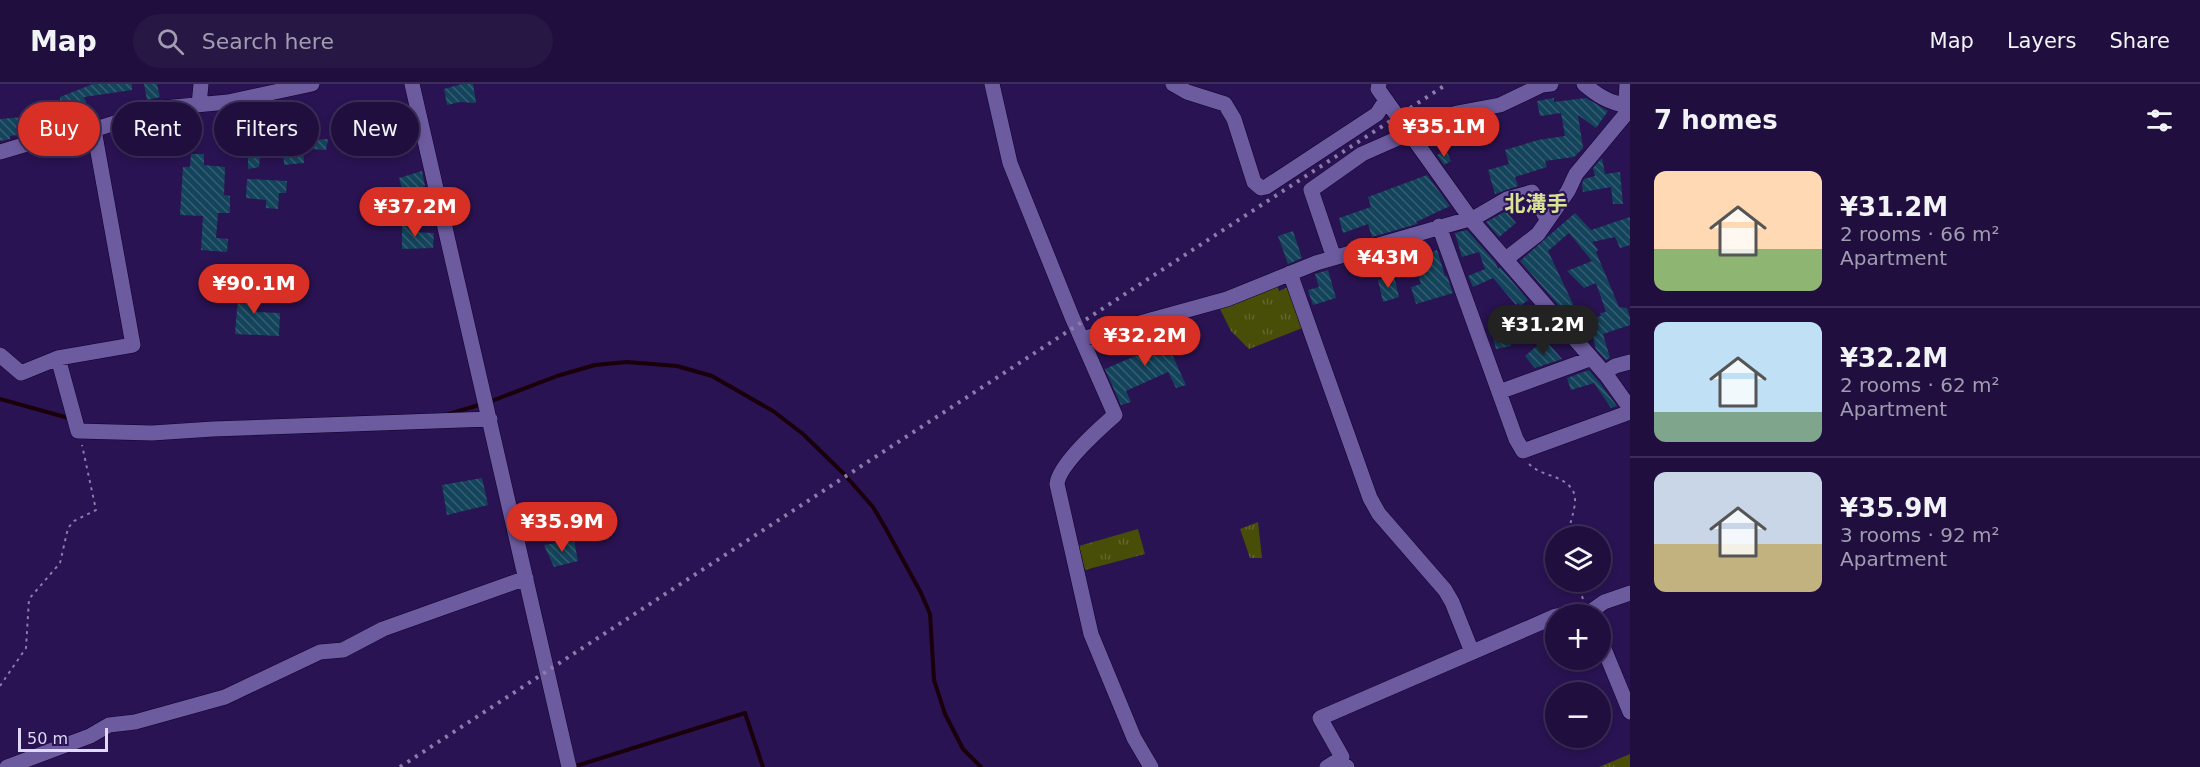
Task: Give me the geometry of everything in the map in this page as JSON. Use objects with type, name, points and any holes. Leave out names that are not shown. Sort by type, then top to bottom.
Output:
[{"type":"street","points":[[199,102],[201,84]]},
{"type":"street","points":[[202,105],[228,102],[312,84]]},
{"type":"street","points":[[412,84],[569,767]]},
{"type":"street","points":[[992,84],[1010,163],[1115,415],[1091,437],[1061,472],[1057,484],[1092,634],[1134,738],[1151,767]]},
{"type":"street","points":[[1173,84],[1187,92],[1226,104],[1234,119],[1254,182],[1261,188],[1266,187],[1377,114],[1386,100]]},
{"type":"street","points":[[1379,84],[1378,89],[1471,218],[1604,373],[1630,410],[1523,451],[1498,392],[1439,226]]},
{"type":"street","points":[[1334,258],[1311,190],[1362,154],[1457,113],[1500,105],[1542,85],[1551,84]]},
{"type":"street","points":[[1584,84],[1614,104],[1626,105]]},
{"type":"street","points":[[1506,259],[1538,234],[1568,191],[1576,174],[1625,115],[1627,84]]},
{"type":"street","points":[[0,152],[18,147]]},
{"type":"street","points":[[0,355],[21,373],[58,358],[133,345],[99,156]]},
{"type":"street","points":[[1082,339],[1227,299],[1334,258],[1471,218],[1507,199],[1532,192],[1547,219]]},
{"type":"street","points":[[1290,273],[1370,498],[1379,514],[1445,590],[1472,652]]},
{"type":"street","points":[[1498,392],[1590,357]]},
{"type":"street","points":[[58,358],[78,431],[152,433],[490,416]]},
{"type":"street","points":[[1604,373],[1615,366],[1630,362]]},
{"type":"street","points":[[7,767],[90,736],[109,725],[135,722],[225,697],[320,652],[343,650],[383,629],[526,578]]},
{"type":"street","points":[[1602,604],[1630,593]]},
{"type":"street","points":[[1338,765],[1342,757],[1320,718],[1545,621]]},
{"type":"street","points":[[1611,666],[1630,712]]},
{"type":"path","points":[[0,686],[26,648],[29,599],[60,563],[68,528],[74,521],[96,510],[78,431]]},
{"type":"path","points":[[1523,451],[1526,461],[1533,467],[1566,482],[1572,488],[1575,493],[1575,502],[1570,526]]},
{"type":"green space","points":[[1277,285],[1279,291],[1291,286],[1305,327],[1249,349],[1231,331],[1219,307]]},
{"type":"green space","points":[[1258,522],[1262,558],[1250,558],[1240,529]]},
{"type":"green space","points":[[1138,529],[1145,554],[1085,570],[1079,546]]},
{"type":"green space","points":[[1630,754],[1630,767],[1599,767]]},
{"type":"building","points":[[93,84],[132,84],[132,90],[84,97],[86,102],[66,102],[60,100],[60,97]]},
{"type":"building","points":[[144,84],[157,84],[160,97],[147,100]]},
{"type":"building","points":[[462,84],[473,84],[476,103],[460,102],[447,105],[444,89]]},
{"type":"building","points":[[1554,98],[1554,102],[1586,98],[1608,111],[1596,128],[1578,115],[1583,148],[1574,157],[1545,161],[1547,167],[1515,177],[1518,186],[1495,194],[1488,170],[1509,164],[1505,150],[1538,140],[1565,136],[1561,113],[1540,116],[1537,101]]},
{"type":"building","points":[[18,117],[18,135],[0,141],[0,119]]},
{"type":"building","points":[[328,139],[326,150],[319,150],[319,140]]},
{"type":"building","points":[[1446,150],[1451,161],[1444,165],[1437,155]]},
{"type":"building","points":[[204,154],[204,165],[225,167],[224,195],[230,196],[230,213],[218,213],[216,238],[228,239],[227,252],[201,250],[203,216],[180,215],[183,167],[190,167],[191,156]]},
{"type":"building","points":[[283,156],[304,156],[304,163],[284,165]]},
{"type":"building","points":[[248,157],[260,157],[259,167],[248,169]]},
{"type":"building","points":[[1602,158],[1605,174],[1620,172],[1623,204],[1613,204],[1611,187],[1583,192],[1584,179],[1595,176],[1593,168]]},
{"type":"building","points":[[422,171],[425,186],[403,193],[399,178]]},
{"type":"building","points":[[1427,175],[1450,206],[1416,222],[1417,224],[1372,237],[1368,224],[1343,233],[1339,218],[1371,207],[1368,197]]},
{"type":"building","points":[[247,179],[287,181],[286,193],[279,193],[278,209],[266,208],[266,200],[246,198]]},
{"type":"building","points":[[1506,211],[1516,223],[1499,237],[1486,222]]},
{"type":"building","points":[[1575,213],[1591,230],[1630,217],[1630,245],[1620,248],[1615,237],[1592,242],[1598,250],[1596,252],[1619,307],[1627,308],[1630,318],[1630,325],[1603,334],[1610,358],[1606,360],[1596,349],[1593,338],[1588,339],[1520,261]],"holes":[[[1569,233],[1592,261],[1567,271],[1584,288],[1596,283],[1606,312],[1600,313],[1601,316],[1581,321],[1548,251]]]},
{"type":"building","points":[[402,220],[413,221],[412,232],[434,233],[433,248],[402,249]]},
{"type":"building","points":[[1467,230],[1496,263],[1498,269],[1500,267],[1528,300],[1520,306],[1518,303],[1516,305],[1493,278],[1473,287],[1468,276],[1485,269],[1479,252],[1462,257],[1455,233]]},
{"type":"building","points":[[1293,231],[1302,258],[1288,264],[1278,236]]},
{"type":"building","points":[[1437,250],[1453,293],[1416,304],[1411,287],[1421,284],[1413,258]]},
{"type":"building","points":[[1328,270],[1336,298],[1313,305],[1308,290],[1319,287],[1315,274]]},
{"type":"building","points":[[1394,276],[1399,297],[1383,302],[1378,280]]},
{"type":"building","points":[[239,285],[259,285],[257,312],[280,313],[279,336],[235,334]]},
{"type":"building","points":[[1507,326],[1511,346],[1496,349],[1491,330]]},
{"type":"building","points":[[1160,328],[1186,385],[1176,388],[1168,372],[1126,391],[1131,402],[1121,405],[1105,369],[1149,350],[1141,333]]},
{"type":"building","points":[[1539,344],[1543,349],[1549,344],[1562,359],[1535,368],[1525,356]]},
{"type":"building","points":[[1589,370],[1617,406],[1611,408],[1594,383],[1571,390],[1567,378]]},
{"type":"building","points":[[482,478],[488,505],[447,515],[442,485]]},
{"type":"building","points":[[574,540],[578,561],[554,567],[544,545]]},
{"type":"waterway","points":[[489,402],[557,376],[595,365],[627,362],[677,366],[712,376],[773,411],[803,434],[844,474],[873,507],[886,529],[930,614],[934,680],[945,714],[963,749],[981,767]]},
{"type":"waterway","points":[[0,399],[72,419]]},
{"type":"waterway","points":[[449,414],[482,404]]},
{"type":"waterway","points":[[576,766],[745,713],[763,767]]},
{"type":"railway","points":[[400,767],[1447,84]]},
{"type":"district","name":"北溝手","points":[[1536,204]]}]
